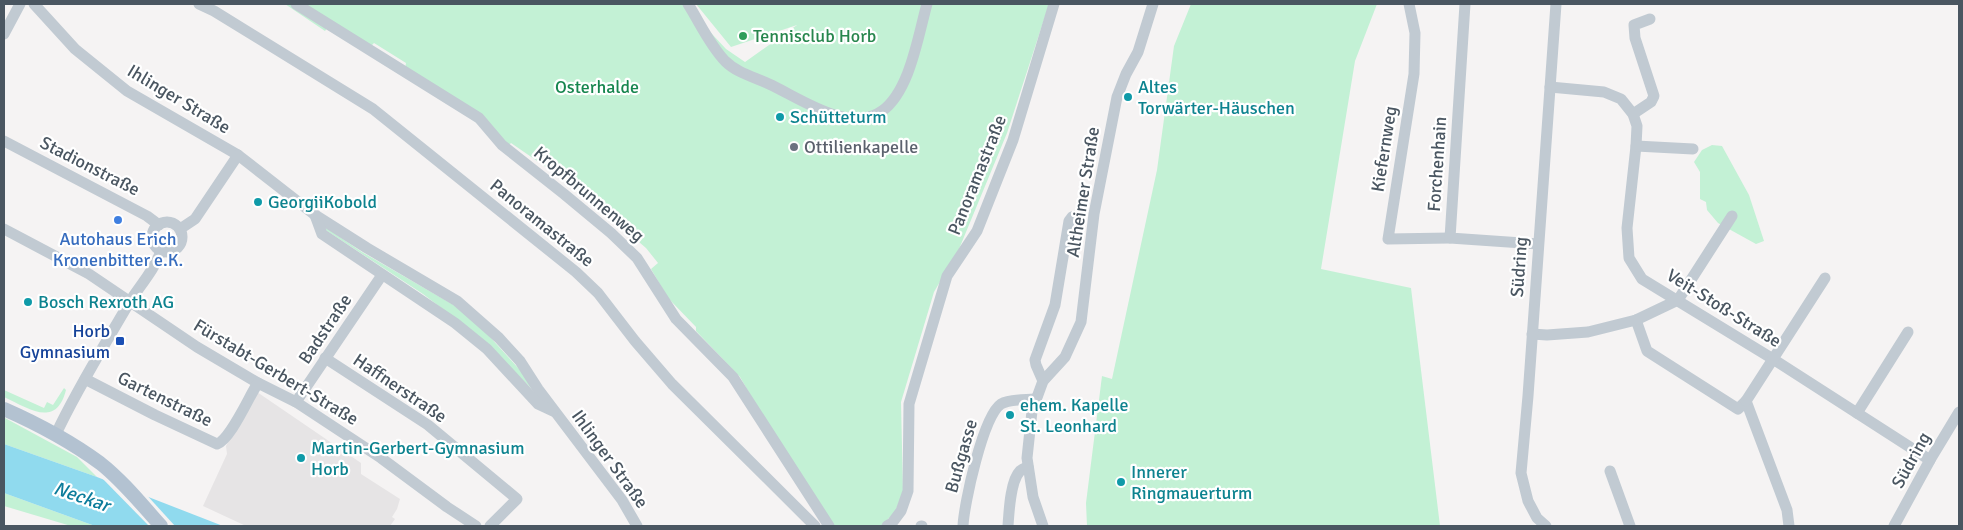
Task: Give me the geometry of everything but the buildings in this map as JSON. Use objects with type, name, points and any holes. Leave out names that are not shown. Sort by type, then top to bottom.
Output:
[{"type":"main road","points":[[4,409],[56,434],[101,464],[161,526]]},
{"type":"street","points":[[4,34],[20,4]]},
{"type":"street","name":"Ihlinger Straße","points":[[34,4],[75,49],[127,91],[238,155],[315,215],[457,301],[499,338],[519,360],[555,412],[622,500],[637,526]]},
{"type":"street","name":"Panoramastraße","points":[[199,4],[214,11],[373,110],[576,272],[598,293],[635,341],[672,384],[815,526]]},
{"type":"street","name":"Kropfbrunnenweg","points":[[296,4],[479,118],[502,145],[564,194],[637,258],[676,319],[734,376],[829,526]]},
{"type":"street","points":[[688,4],[698,24],[716,50],[736,70],[757,78],[828,114],[866,119],[882,112],[895,98],[906,80],[927,4]]},
{"type":"street","name":"Panoramastraße","points":[[888,526],[901,511],[908,492],[909,404],[947,276],[977,231],[1012,140],[1054,4]]},
{"type":"street","name":"Altheimer Straße","points":[[1043,526],[1033,497],[1028,467],[1027,448],[1035,399],[1043,381],[1065,357],[1081,322],[1094,214],[1117,97],[1126,74],[1138,52],[1153,4]]},
{"type":"street","name":"Kiefernweg","points":[[1409,4],[1416,34],[1414,74],[1388,239],[1450,238]]},
{"type":"street","name":"Forchenhain","points":[[1450,238],[1465,4]]},
{"type":"street","name":"Südring","points":[[1546,526],[1537,518],[1528,501],[1521,473],[1556,4]]},
{"type":"street","points":[[1550,87],[1604,92],[1621,99],[1633,114],[1651,102],[1654,96],[1634,38],[1634,25],[1650,19]]},
{"type":"street","name":"Veit-Stoß-Straße","points":[[1633,114],[1637,126],[1636,146],[1627,228],[1629,258],[1642,279],[1930,460]]},
{"type":"street","name":"Stadionstraße","points":[[4,141],[147,216],[159,225]]},
{"type":"street","points":[[1636,146],[1693,149]]},
{"type":"street","points":[[180,229],[195,219],[238,155]]},
{"type":"street","name":"Altheimer Straße","points":[[1043,381],[1035,360],[1056,305],[1069,221],[1072,217],[1081,214]]},
{"type":"street","name":"Ihlinger Straße","points":[[315,215],[322,234],[455,323],[487,349],[538,404],[555,412]]},
{"type":"street","points":[[1532,334],[1547,335],[1588,332],[1636,320],[1678,300],[1732,216]]},
{"type":"street","points":[[170,223],[180,229],[182,239],[178,248],[170,252],[161,251],[154,245],[153,232],[159,225],[170,223]]},
{"type":"street","name":"Fürstabt-Gerbert-Straße","points":[[4,229],[89,274],[197,347],[296,402],[381,458],[476,526]]},
{"type":"street","points":[[1450,238],[1538,244]]},
{"type":"street","points":[[56,434],[85,379],[130,301],[156,264],[161,251]]},
{"type":"street","name":"Badstraße","points":[[296,402],[382,275]]},
{"type":"street","points":[[1636,320],[1647,351],[1738,409],[1746,401],[1825,278]]},
{"type":"street","points":[[1856,413],[1908,332]]},
{"type":"street","name":"Haffnerstraße","points":[[325,358],[428,425],[517,499],[490,526]]},
{"type":"street","name":"Gartenstraße","points":[[85,379],[217,444],[228,434],[258,382]]},
{"type":"street","name":"Bußgasse","points":[[963,526],[968,495],[986,429],[993,413],[1001,404],[1007,402],[1035,399]]},
{"type":"street","points":[[1746,401],[1787,510],[1789,526]]},
{"type":"street","name":"Südring","points":[[1894,526],[1959,412]]},
{"type":"street","points":[[1008,526],[1011,497],[1016,479],[1020,471],[1028,467]]},
{"type":"street","points":[[1610,471],[1630,526]]},
{"type":"shaded area","points":[[257,392],[361,463],[361,474],[400,499],[392,517],[395,519],[390,526],[246,526],[203,506],[227,454],[226,446]]},
{"type":"green space","name":"Osterhalde","points":[[285,4],[684,4],[726,49],[745,62],[797,25],[731,47],[696,4],[1049,4],[1007,133],[959,249],[934,292],[901,402],[903,492],[895,512],[881,526],[826,526],[740,377],[696,331],[696,327],[668,298],[651,269],[658,263],[646,248],[572,185],[511,143],[506,148],[466,114],[405,69],[406,63],[374,43],[371,46],[332,22],[325,31]]},
{"type":"green space","points":[[1191,4],[1377,4],[1355,61],[1321,269],[1411,288],[1440,526],[1087,526],[1086,503],[1102,376],[1112,379],[1157,170],[1174,46]]},
{"type":"green space","points":[[1712,145],[1722,146],[1749,195],[1764,241],[1756,244],[1718,223],[1707,210],[1706,202],[1700,199],[1700,172],[1694,162],[1702,150]]},
{"type":"green space","points":[[325,227],[362,252],[457,307],[481,327],[519,369],[540,397],[478,336],[423,294],[324,229]]},
{"type":"green space","points":[[64,388],[66,390],[61,402],[55,409],[48,412],[32,410],[4,397],[4,390],[44,408],[47,402],[53,405]]},
{"type":"green space","points":[[5,418],[77,457],[97,477],[4,444]]},
{"type":"green space","points":[[4,493],[95,526],[71,526],[4,506]]},
{"type":"water","name":"Neckar","points":[[4,444],[97,477],[223,526],[95,526],[4,493]]},
{"type":"pier","points":[[100,476],[144,492],[175,526],[149,526]]},
{"type":"place","name":"Tennisclub Horb","points":[[743,36]]},
{"type":"place","name":"Altes Torwärter-Häuschen","points":[[1128,97]]},
{"type":"place","name":"Schütteturm","points":[[780,117]]},
{"type":"place","name":"Ottilienkapelle","points":[[794,147]]},
{"type":"place","name":"GeorgiiKobold","points":[[258,202]]},
{"type":"place","name":"Autohaus Erich Kronenbitter e.K.","points":[[118,220]]},
{"type":"place","name":"Bosch Rexroth AG","points":[[28,302]]},
{"type":"place","name":"Horb Gymnasium","points":[[120,341]]},
{"type":"place","name":"ehem. Kapelle St. Leonhard","points":[[1010,415]]},
{"type":"place","name":"Martin-Gerbert-Gymnasium Horb","points":[[301,458]]},
{"type":"place","name":"Innerer Ringmauerturm","points":[[1121,482]]}]
